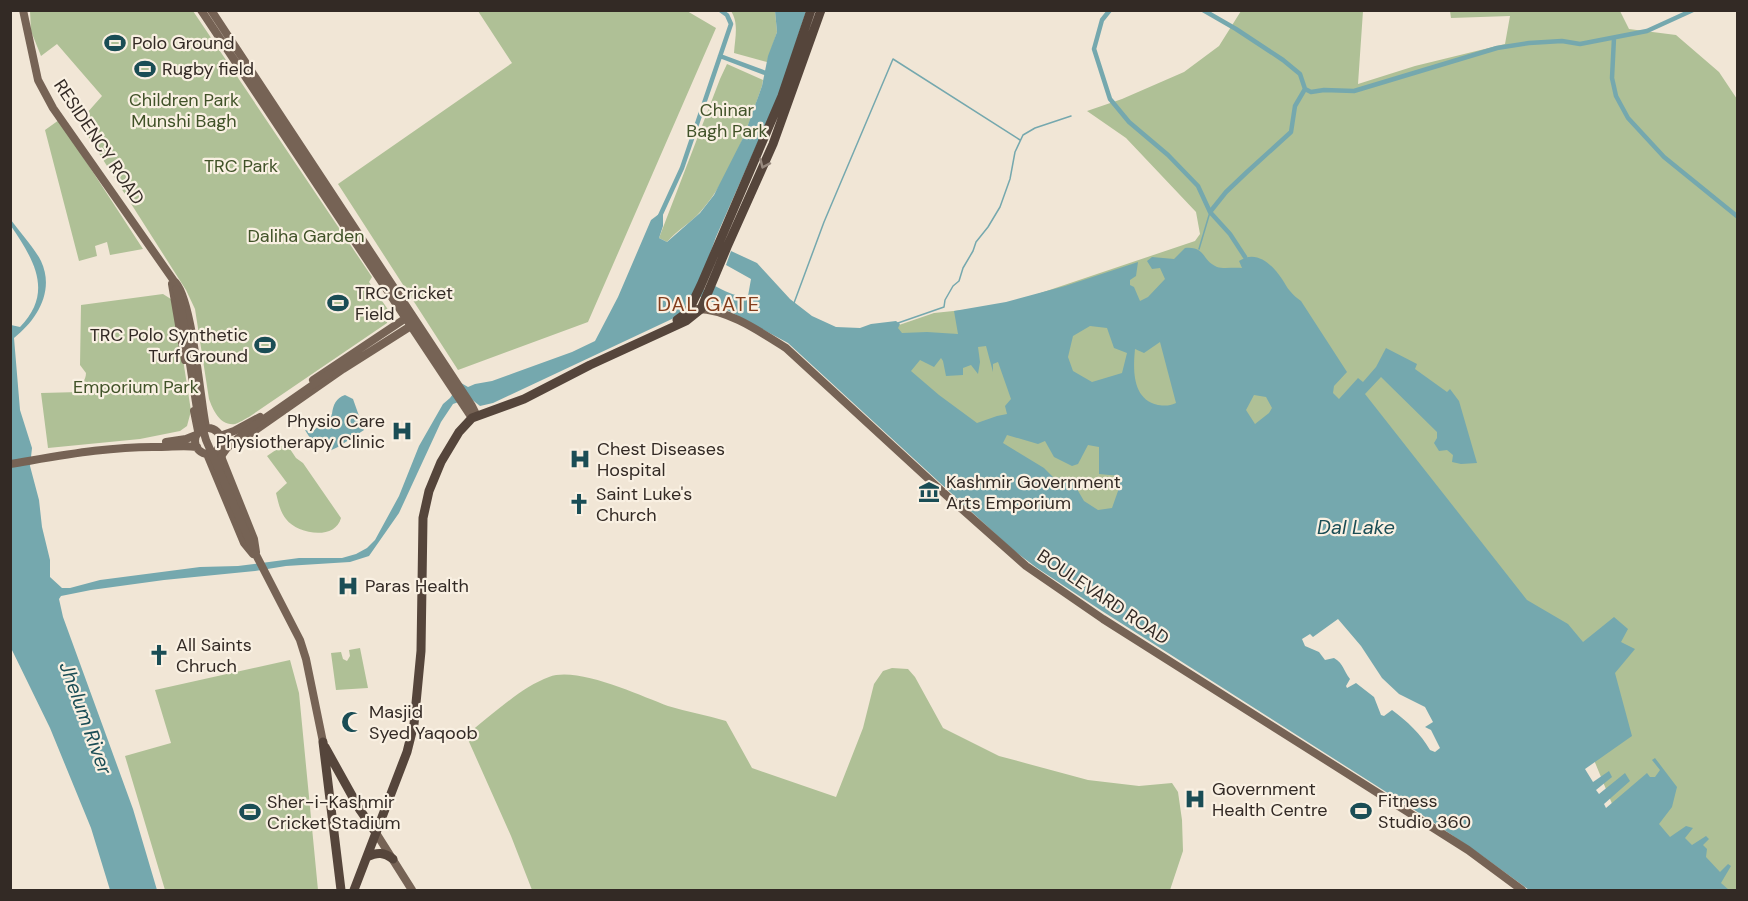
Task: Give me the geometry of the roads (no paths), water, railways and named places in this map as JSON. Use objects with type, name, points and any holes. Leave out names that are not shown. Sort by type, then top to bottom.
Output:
[{"type":"highway","points":[[542,387],[686,321],[710,290],[782,96],[811,10]]},
{"type":"highway","points":[[354,891],[407,752],[414,724],[421,651],[423,518],[429,491],[441,462],[472,412],[524,399],[542,387],[675,321],[700,304],[743,201],[777,133],[821,10]]},
{"type":"highway","points":[[322,742],[363,815],[376,833]]},
{"type":"highway","points":[[322,742],[341,891]]},
{"type":"highway","points":[[363,815],[378,814],[386,809]]},
{"type":"highway","points":[[367,856],[382,853],[393,859]]},
{"type":"main road","name":"RESIDENCY ROAD","points":[[23,10],[38,80],[52,108],[175,285],[178,284],[186,303],[200,431]]},
{"type":"main road","points":[[201,10],[397,304],[412,320]]},
{"type":"main road","points":[[210,10],[472,412]]},
{"type":"main road","points":[[175,285],[182,311],[197,409],[206,440],[256,555],[303,649],[322,742]]},
{"type":"main road","points":[[394,327],[397,304]]},
{"type":"main road","name":"BOULEVARD ROAD","points":[[700,304],[762,333],[786,348],[1026,566],[1102,619],[1467,850],[1522,891]]},
{"type":"main road","points":[[219,469],[222,455],[245,432],[394,327],[412,320]]},
{"type":"main road","points":[[200,431],[195,443],[199,451],[207,454],[212,453],[220,443],[235,441],[247,436],[336,369],[412,320]]},
{"type":"main road","points":[[151,446],[155,443],[186,439],[200,431],[215,429],[254,539],[256,555]]},
{"type":"main road","points":[[10,464],[71,454],[151,446],[197,447]]},
{"type":"main road","points":[[207,454],[244,543],[256,555]]},
{"type":"main road","points":[[376,833],[412,891]]},
{"type":"water","name":"Dal Lake","points":[[775,11],[806,11],[780,92],[716,237],[698,287],[712,293],[715,286],[735,295],[748,296],[751,279],[726,265],[731,251],[757,263],[790,299],[812,316],[836,327],[860,328],[871,324],[896,321],[900,324],[898,328],[902,333],[958,334],[954,311],[1006,302],[1138,262],[1136,276],[1130,280],[1130,285],[1134,287],[1140,301],[1148,297],[1165,279],[1160,268],[1152,269],[1147,261],[1152,257],[1174,259],[1185,248],[1197,249],[1208,261],[1220,268],[1242,268],[1239,261],[1245,258],[1257,257],[1263,260],[1273,268],[1289,290],[1301,301],[1347,372],[1334,386],[1333,393],[1339,399],[1358,378],[1363,382],[1376,367],[1386,348],[1417,364],[1415,369],[1447,392],[1450,389],[1459,401],[1477,463],[1452,462],[1453,455],[1447,450],[1439,451],[1434,443],[1437,432],[1381,377],[1365,394],[1527,600],[1568,624],[1583,642],[1614,617],[1628,629],[1621,642],[1635,649],[1615,673],[1632,736],[1585,769],[1593,782],[1609,771],[1612,777],[1596,790],[1599,794],[1625,773],[1630,781],[1604,804],[1606,808],[1647,773],[1650,777],[1655,777],[1660,770],[1652,760],[1655,758],[1677,787],[1672,807],[1659,824],[1670,837],[1686,826],[1693,828],[1685,838],[1692,845],[1706,836],[1709,839],[1703,845],[1707,849],[1706,857],[1720,872],[1728,864],[1731,866],[1721,883],[1729,890],[1529,890],[1427,818],[1037,568],[1013,550],[788,343],[710,300],[695,295],[683,313],[674,318],[493,403],[480,406],[470,398],[453,404],[441,422],[399,513],[369,556],[350,562],[286,566],[164,580],[61,596],[59,599],[63,617],[133,809],[157,890],[110,890],[91,828],[50,728],[11,648],[10,323],[20,327],[30,314],[38,289],[33,264],[11,226],[11,220],[38,256],[45,272],[45,294],[41,304],[30,323],[14,338],[20,410],[32,448],[30,466],[50,560],[50,577],[62,588],[70,588],[100,580],[200,567],[238,566],[299,558],[342,558],[367,548],[375,540],[399,496],[419,446],[443,404],[461,383],[468,387],[492,381],[572,352],[595,341],[618,297],[651,220],[659,214],[663,215],[663,226],[659,238],[667,242],[700,213],[714,195],[744,136],[762,86],[768,56],[777,32]],"holes":[[[1090,326],[1107,328],[1114,348],[1127,353],[1122,373],[1092,382],[1073,371],[1068,357],[1073,336]],[[1160,342],[1176,403],[1167,406],[1158,405],[1143,397],[1136,383],[1135,349],[1144,353]],[[986,346],[993,372],[993,364],[998,362],[1011,399],[1005,406],[1007,414],[977,423],[911,371],[920,360],[934,367],[941,358],[946,376],[963,375],[963,368],[971,365],[978,374],[980,362],[978,347]],[[1254,395],[1266,397],[1272,408],[1255,424],[1246,410]],[[1007,435],[1038,444],[1045,441],[1054,457],[1072,466],[1078,464],[1088,445],[1099,447],[1099,474],[1120,476],[1112,508],[1098,510],[1084,501],[1070,477],[1054,478],[1044,468],[1003,443]],[[1338,619],[1361,646],[1382,678],[1399,694],[1425,707],[1433,722],[1425,727],[1431,730],[1440,748],[1435,752],[1430,750],[1413,728],[1392,710],[1384,716],[1381,715],[1374,697],[1356,683],[1347,688],[1350,679],[1340,663],[1334,658],[1325,660],[1319,652],[1305,646],[1302,639],[1310,634],[1313,637]]]},
{"type":"water","points":[[345,395],[353,399],[364,430],[325,453],[327,448],[324,443],[310,438],[305,430],[312,432],[332,414],[336,402]]},
{"type":"waterway","points":[[659,218],[682,168],[731,24],[727,15],[720,10]]},
{"type":"waterway","points":[[1110,10],[1102,20],[1094,49],[1110,99],[1129,122],[1168,155],[1198,186],[1210,212],[1230,234],[1245,257]]},
{"type":"waterway","points":[[1203,10],[1283,60],[1300,74],[1305,89],[1311,92],[1354,91],[1497,48],[1562,41],[1580,44],[1647,31],[1693,10]]},
{"type":"waterway","points":[[1614,38],[1612,78],[1616,96],[1628,118],[1664,157],[1738,217]]},
{"type":"waterway","points":[[720,56],[768,74]]},
{"type":"waterway","points":[[794,303],[824,222],[893,59],[1020,140]]},
{"type":"waterway","points":[[1210,212],[1226,192],[1291,132],[1295,106],[1305,89]]},
{"type":"waterway","points":[[898,323],[944,307],[945,300],[953,286],[959,281],[976,242],[1000,207],[1010,179],[1015,152],[1023,135],[1035,128],[1071,116]]},
{"type":"waterway","points":[[1199,249],[1210,212]]},
{"type":"place","name":"Polo Ground","points":[[115,43]]},
{"type":"place","name":"Rugby field","points":[[145,69]]},
{"type":"place","name":"TRC Cricket Field","points":[[338,303]]},
{"type":"place","name":"TRC Polo Synthetic Turf Ground","points":[[265,345]]},
{"type":"place","name":"Physio Care Physiotherapy Clinic","points":[[402,431]]},
{"type":"place","name":"Chest Diseases Hospital","points":[[580,459]]},
{"type":"place","name":"Kashmir Government Arts Emporium","points":[[929,492]]},
{"type":"place","name":"Saint Luke's Church","points":[[579,504]]},
{"type":"place","name":"Paras Health","points":[[348,586]]},
{"type":"place","name":"All Saints Chruch","points":[[159,655]]},
{"type":"place","name":"Masjid Syed Yaqoob","points":[[352,722]]},
{"type":"place","name":"Government Health Centre","points":[[1195,799]]},
{"type":"place","name":"Fitness Studio 360","points":[[1361,811]]},
{"type":"place","name":"Sher-i-Kashmir Cricket Stadium","points":[[250,812]]},
{"type":"district","name":"DAL GATE","points":[[709,304]]},
{"type":"park label","name":"Children Park Munshi Bagh","points":[[184,110]]},
{"type":"park label","name":"Chinar Bagh Park","points":[[727,120]]},
{"type":"park label","name":"TRC Park","points":[[241,166]]},
{"type":"park label","name":"Daliha Garden","points":[[306,236]]},
{"type":"park label","name":"Emporium Park","points":[[136,387]]},
{"type":"water label","name":"Jhelum River","points":[[86,718]]}]
